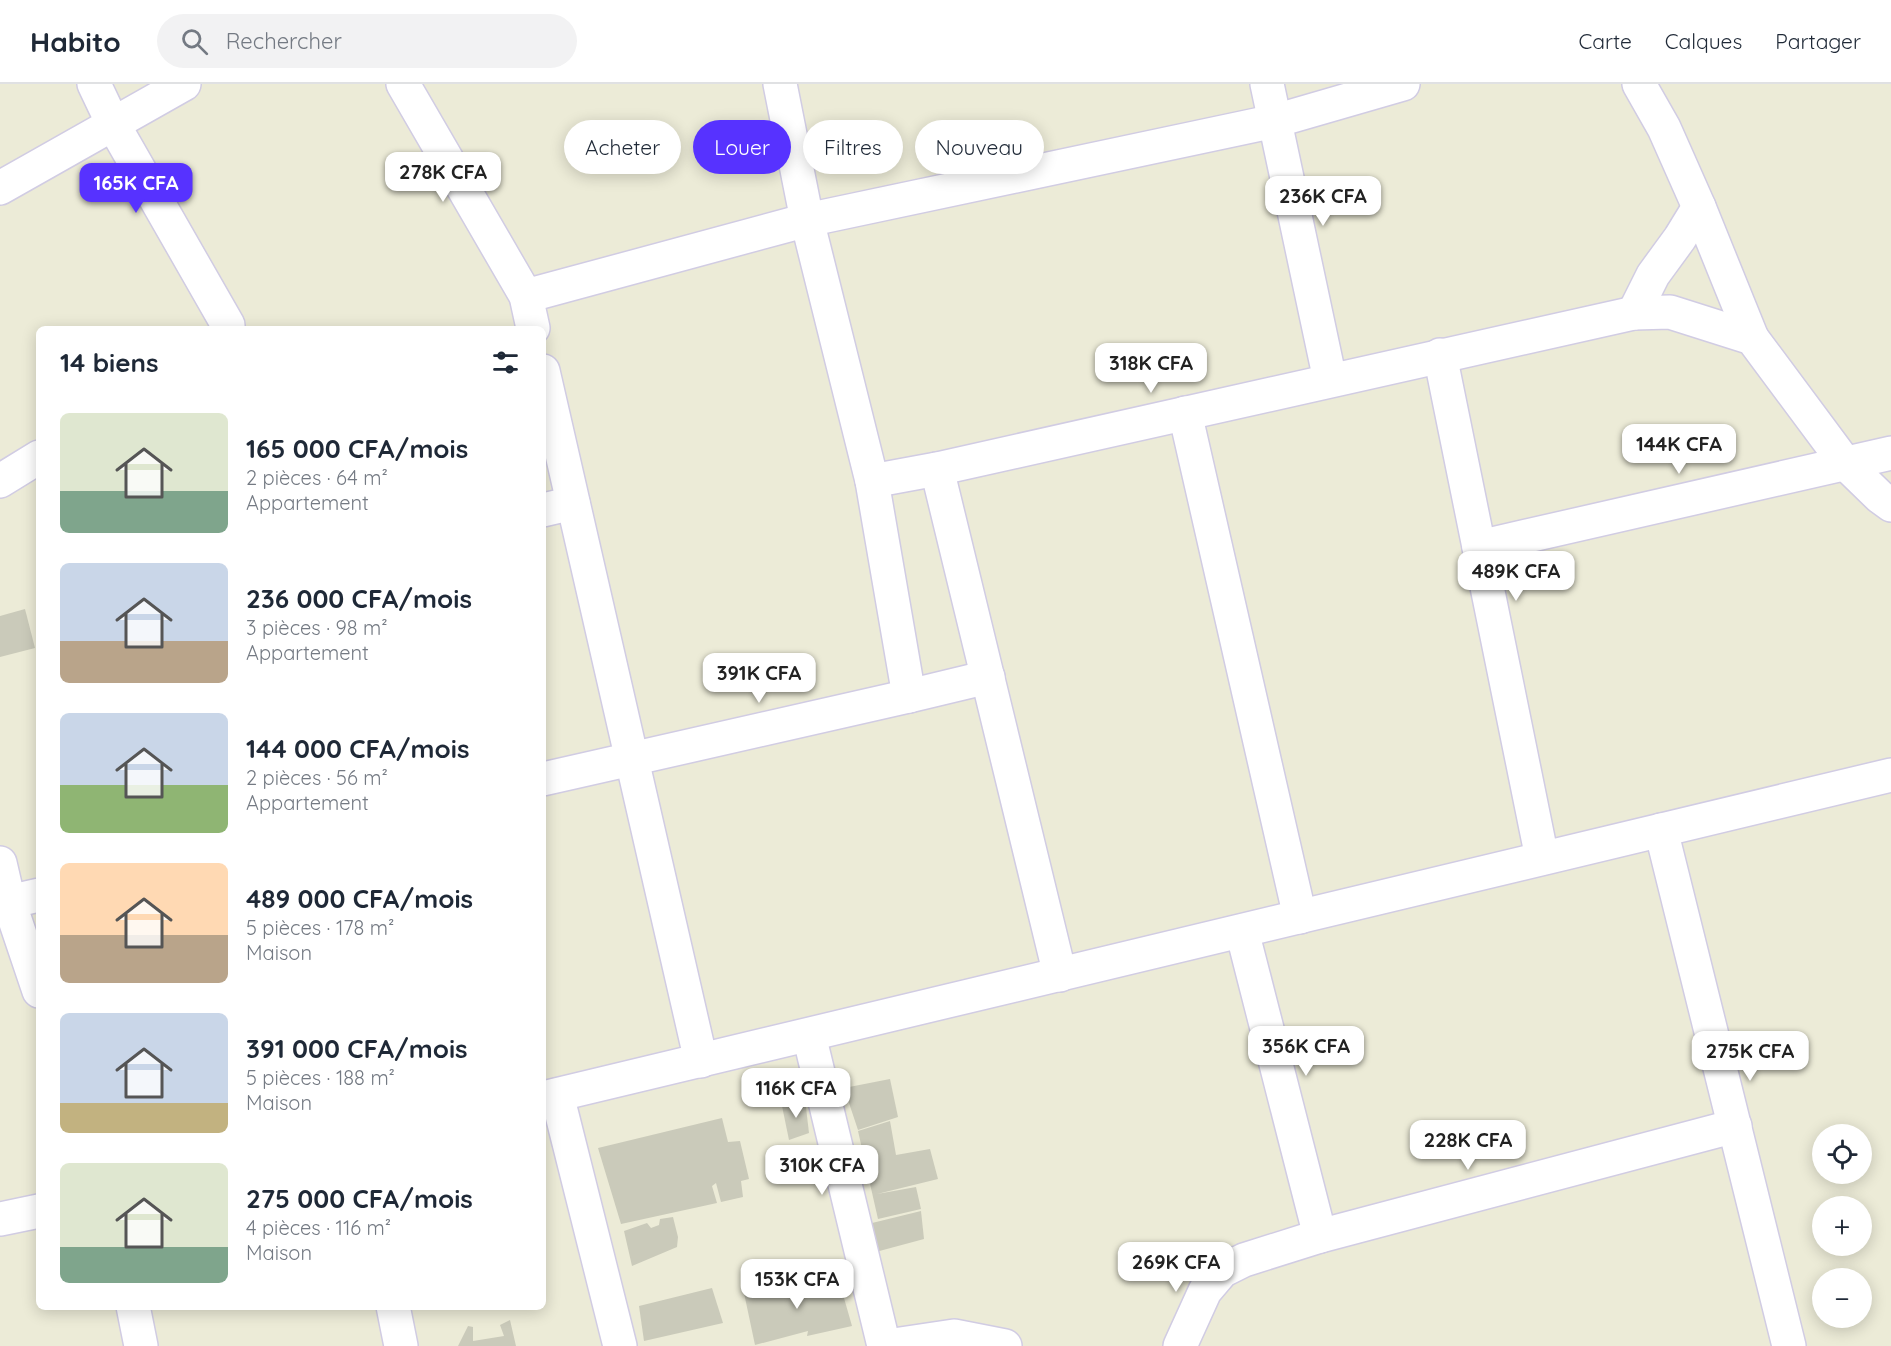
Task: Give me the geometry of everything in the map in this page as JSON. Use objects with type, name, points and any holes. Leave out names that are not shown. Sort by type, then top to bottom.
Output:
[{"type":"street","points":[[94,84],[114,124],[228,326]]},
{"type":"street","points":[[0,188],[184,84]]},
{"type":"street","points":[[403,84],[526,296],[533,326]]},
{"type":"street","points":[[780,84],[807,220],[872,481],[909,696]]},
{"type":"street","points":[[1267,84],[1330,380]]},
{"type":"street","points":[[526,296],[807,220],[1275,121],[1403,84]]},
{"type":"street","points":[[1639,84],[1664,128],[1752,338],[1845,463],[1891,505]]},
{"type":"street","points":[[1634,313],[1653,275],[1699,207]]},
{"type":"street","points":[[872,481],[937,469],[1634,313],[1670,312],[1752,338]]},
{"type":"street","points":[[1440,355],[1542,858]]},
{"type":"street","points":[[546,398],[558,506],[632,759],[701,1061]]},
{"type":"street","points":[[1185,412],[1300,916]]},
{"type":"street","points":[[1479,547],[1891,453]]},
{"type":"street","points":[[0,481],[36,459]]},
{"type":"street","points":[[937,469],[1060,975]]},
{"type":"street","points":[[546,778],[988,677]]},
{"type":"street","points":[[620,1346],[550,1096],[1891,775]]},
{"type":"street","points":[[1661,830],[1790,1346]]},
{"type":"street","points":[[0,863],[16,901],[36,979]]},
{"type":"street","points":[[1242,931],[1320,1236]]},
{"type":"street","points":[[809,1035],[886,1346],[954,1336],[1005,1346]]},
{"type":"street","points":[[1180,1346],[1205,1292],[1222,1271],[1244,1260],[1320,1236],[1735,1126]]},
{"type":"street","points":[[0,1219],[36,1212]]},
{"type":"street","points":[[134,1310],[141,1346]]},
{"type":"street","points":[[394,1310],[402,1346]]},
{"type":"building","points":[[25,609],[35,648],[0,657],[0,616]]},
{"type":"building","points":[[890,1079],[898,1117],[858,1130],[844,1088]]},
{"type":"building","points":[[805,1099],[809,1133],[789,1140],[782,1106]]},
{"type":"building","points":[[722,1118],[728,1142],[740,1141],[749,1179],[741,1181],[743,1197],[721,1202],[716,1183],[712,1186],[717,1203],[621,1224],[598,1148]]},
{"type":"building","points":[[890,1121],[896,1155],[930,1149],[938,1179],[877,1194],[916,1187],[921,1209],[878,1219],[858,1131]]},
{"type":"building","points":[[921,1211],[924,1239],[872,1253],[868,1224]]},
{"type":"building","points":[[673,1217],[678,1237],[677,1247],[632,1266],[624,1231],[647,1223],[651,1228],[659,1225],[660,1219]]},
{"type":"building","points":[[838,1277],[852,1326],[807,1336],[808,1331],[755,1345],[744,1293]]},
{"type":"building","points":[[712,1288],[723,1323],[644,1341],[639,1306]]},
{"type":"building","points":[[510,1320],[516,1346],[458,1346],[468,1326],[473,1327],[473,1341],[504,1336],[500,1325]]}]
